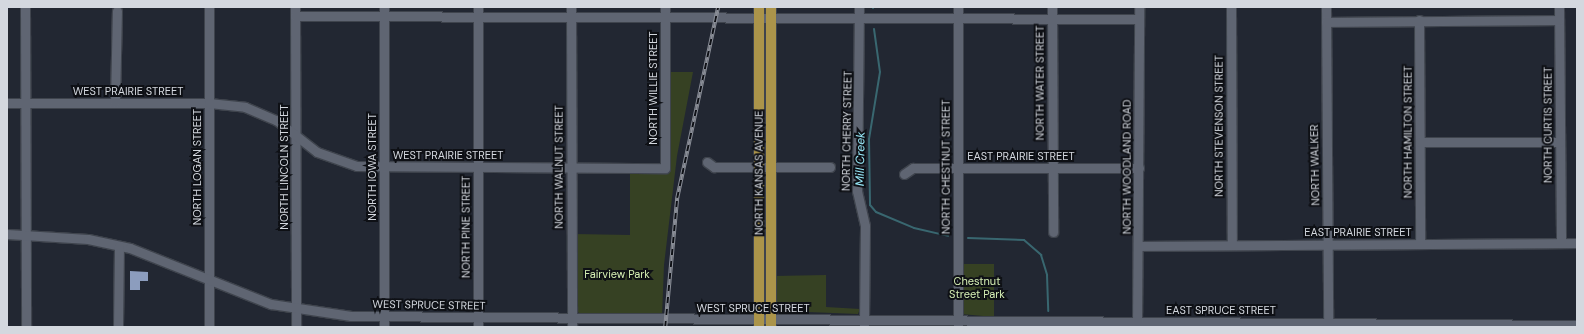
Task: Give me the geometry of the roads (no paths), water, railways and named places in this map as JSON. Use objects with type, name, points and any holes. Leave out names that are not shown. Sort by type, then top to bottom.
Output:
[{"type":"main road","name":"NORTH KANSAS AVENUE","points":[[759,7],[759,324]]},
{"type":"main road","name":"NORTH KANSAS AVENUE","points":[[771,7],[771,324]]},
{"type":"street","points":[[25,7],[26,327]]},
{"type":"street","name":"NORTH LOGAN STREET","points":[[209,7],[209,327]]},
{"type":"street","name":"NORTH IOWA STREET","points":[[384,7],[384,327]]},
{"type":"street","name":"NORTH PINE STREET","points":[[478,7],[478,322]]},
{"type":"street","name":"NORTH WALNUT STREET","points":[[571,7],[572,323]]},
{"type":"street","name":"NORTH WILLIE STREET","points":[[665,7],[665,168]]},
{"type":"street","name":"NORTH CHERRY STREET","points":[[859,7],[858,191],[864,226],[864,324]]},
{"type":"street","name":"NORTH CHESTNUT STREET","points":[[958,7],[958,324]]},
{"type":"street","name":"NORTH WATER STREET","points":[[1052,7],[1053,232]]},
{"type":"street","name":"NORTH WOODLAND ROAD","points":[[1137,324],[1139,246],[1138,7]]},
{"type":"street","name":"NORTH STEVENSON STREET","points":[[1231,7],[1232,245]]},
{"type":"street","name":"NORTH WALKER","points":[[1326,7],[1328,323]]},
{"type":"street","name":"NORTH CURTIS STREET","points":[[1559,7],[1561,243]]},
{"type":"street","points":[[115,103],[117,11]]},
{"type":"street","points":[[295,12],[384,18],[1139,19]]},
{"type":"street","name":"NORTH LINCOLN STREET","points":[[295,12],[296,327]]},
{"type":"street","points":[[1326,22],[1419,20],[1559,20]]},
{"type":"street","name":"NORTH HAMILTON STREET","points":[[1419,20],[1420,244]]},
{"type":"street","name":"WEST PRAIRIE STREET","points":[[7,103],[209,103],[239,106],[261,113],[317,152],[342,162],[384,167],[665,168]]},
{"type":"street","points":[[1420,142],[1560,142]]},
{"type":"street","points":[[707,162],[714,167],[830,167]]},
{"type":"street","name":"EAST PRAIRIE STREET","points":[[904,174],[913,168],[1139,168]]},
{"type":"street","name":"WEST SPRUCE STREET","points":[[7,234],[88,239],[119,246],[175,264],[247,296],[296,308],[384,317],[478,322],[864,324]]},
{"type":"street","name":"EAST PRAIRIE STREET","points":[[1139,246],[1577,243]]},
{"type":"street","points":[[118,327],[119,246]]},
{"type":"street","name":"EAST SPRUCE STREET","points":[[864,324],[1328,323],[1577,325]]},
{"type":"waterway","name":"Mill Creek","points":[[874,29],[880,72],[869,139],[870,205],[876,212],[914,228],[948,236]]},
{"type":"waterway","name":"Mill Creek","points":[[968,238],[1024,240],[1041,255],[1047,275],[1048,311]]},
{"type":"railway","points":[[665,327],[677,198],[718,7]]},
{"type":"park label","name":"Fairview Park","points":[[617,274]]},
{"type":"park label","name":"Chestnut Street Park","points":[[977,288]]}]
